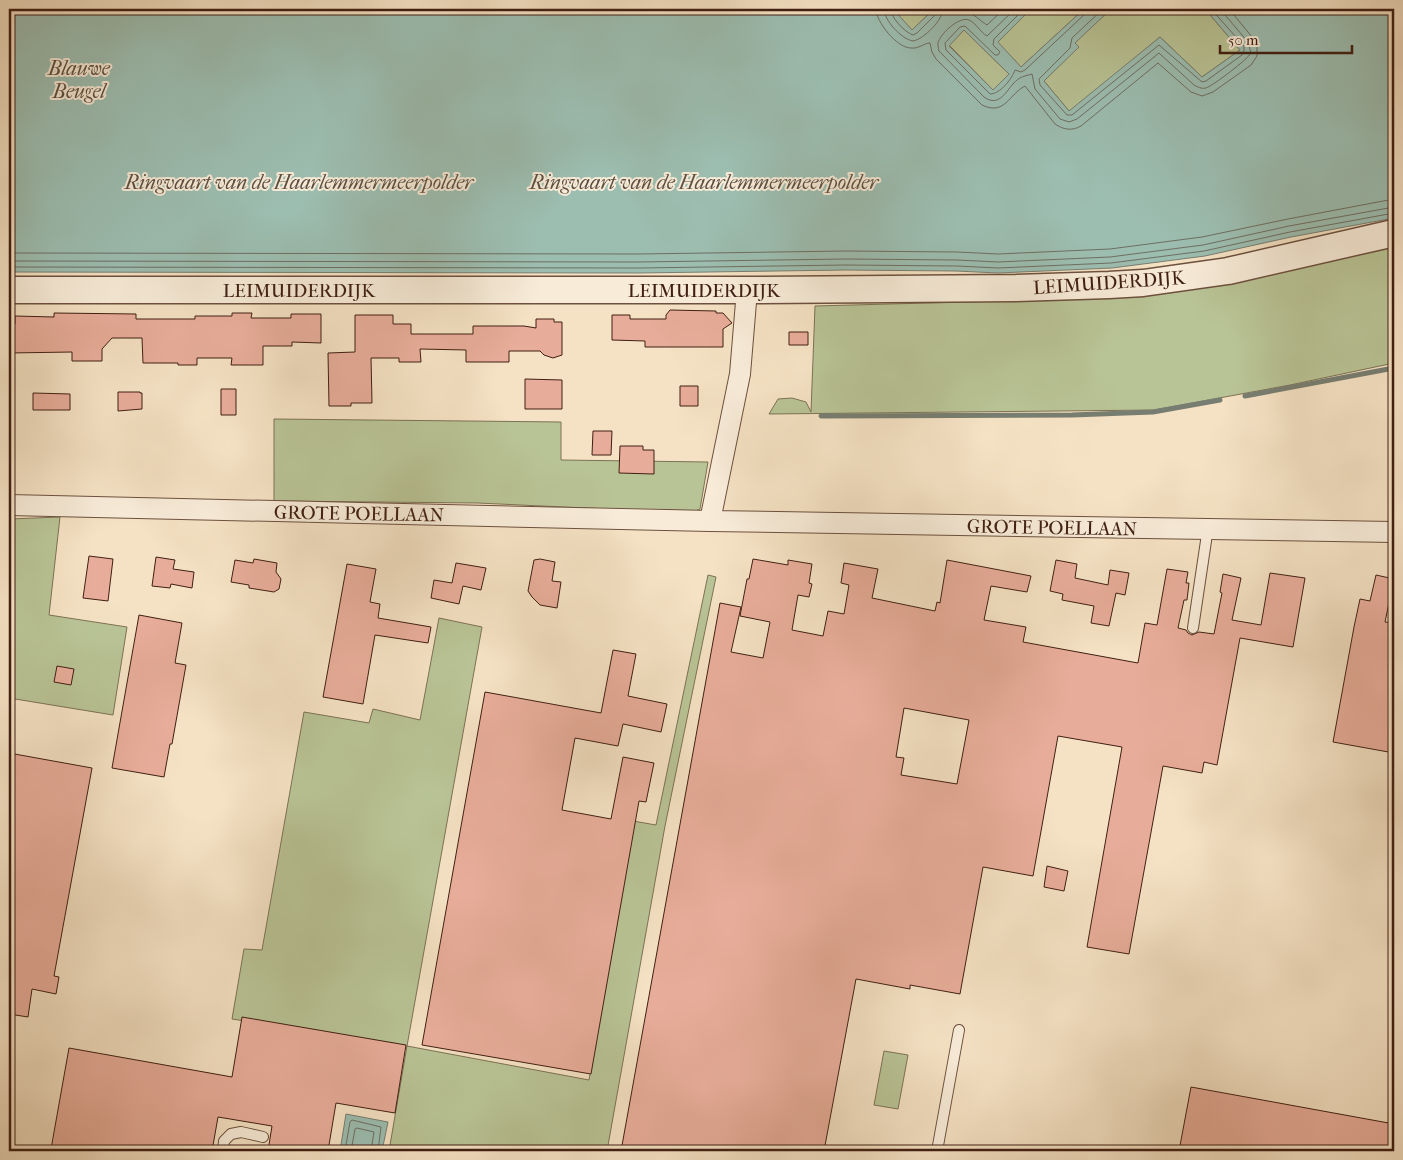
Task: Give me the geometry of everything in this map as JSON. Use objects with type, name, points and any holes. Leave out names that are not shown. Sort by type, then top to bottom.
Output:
[{"type":"street","name":"LEIMUIDERDIJK","points":[[9,290],[747,290],[1016,288],[1144,284],[1228,271],[1270,256],[1394,233]]},
{"type":"street","points":[[710,521],[740,374],[747,290]]},
{"type":"street","name":"GROTE POELLAAN","points":[[9,505],[710,521],[1394,532]]},
{"type":"lane","points":[[1193,628],[1207,530]]},
{"type":"lane","points":[[937,1151],[959,1030]]},
{"type":"lane","points":[[223,1151],[224,1141],[230,1134],[241,1132],[263,1137]]},
{"type":"green space","points":[[896,9],[934,9],[912,30],[894,11]]},
{"type":"green space","points":[[1031,9],[1084,9],[1021,67],[997,42]]},
{"type":"green space","points":[[1111,9],[1205,9],[1240,50],[1202,77],[1160,37],[1075,109],[1069,111],[1044,81],[1078,47],[1074,43]]},
{"type":"green space","points":[[964,30],[1009,74],[993,90],[949,45]]},
{"type":"green space","points":[[1394,246],[1394,363],[1290,385],[1154,410],[769,414],[778,399],[792,398],[806,402],[811,412],[815,306],[1002,301],[1132,290]]},
{"type":"green space","points":[[274,419],[561,422],[561,460],[708,462],[700,509],[691,513],[478,503],[274,501]]},
{"type":"green space","points":[[60,517],[49,615],[127,627],[113,715],[9,698],[9,519]]},
{"type":"green space","points":[[708,575],[716,577],[665,826],[607,1151],[389,1151],[407,1046],[589,1080],[633,821],[656,825]]},
{"type":"green space","points":[[439,618],[482,627],[407,1046],[232,1019],[244,949],[262,950],[304,712],[369,723],[373,709],[420,720]]},
{"type":"green space","points":[[884,1051],[908,1055],[898,1109],[874,1105]]},
{"type":"water","points":[[9,9],[896,9],[895,11],[912,30],[934,9],[1031,9],[998,42],[1021,67],[1084,9],[1111,9],[1075,43],[1079,47],[1044,81],[1069,111],[1160,37],[1202,77],[1240,50],[1205,9],[1394,9],[1394,218],[1291,237],[1205,256],[1112,268],[998,273],[846,270],[639,273],[9,272]],"holes":[[[964,30],[1009,74],[993,90],[949,46]]]},
{"type":"water","points":[[346,1114],[388,1122],[382,1151],[340,1151]]},
{"type":"building","points":[[670,310],[716,311],[716,313],[723,313],[732,323],[723,329],[723,347],[645,347],[645,341],[612,340],[612,315],[630,315],[630,319],[666,319],[666,315]]},
{"type":"building","points":[[54,313],[136,314],[136,319],[195,319],[195,316],[232,316],[232,313],[252,313],[251,318],[291,318],[291,314],[321,314],[321,343],[292,342],[292,346],[263,346],[263,365],[231,365],[232,358],[197,358],[197,365],[143,363],[142,338],[112,338],[102,349],[102,361],[72,361],[72,352],[9,353],[9,324],[15,324],[15,316],[54,317]]},
{"type":"building","points":[[355,315],[393,315],[393,324],[411,324],[411,334],[473,334],[473,326],[524,326],[536,328],[536,319],[554,319],[554,322],[562,322],[562,355],[553,358],[544,355],[540,351],[509,351],[509,362],[466,362],[466,350],[420,349],[421,362],[399,362],[399,358],[371,358],[372,403],[351,403],[351,406],[329,406],[328,353],[355,352]]},
{"type":"building","points":[[789,332],[808,332],[808,345],[789,345]]},
{"type":"building","points":[[525,379],[562,380],[562,409],[525,409]]},
{"type":"building","points":[[680,386],[698,386],[698,406],[680,406]]},
{"type":"building","points":[[221,389],[236,389],[236,415],[221,415]]},
{"type":"building","points":[[118,392],[142,393],[142,409],[118,411]]},
{"type":"building","points":[[33,393],[70,394],[70,410],[33,410]]},
{"type":"building","points":[[593,431],[612,431],[611,455],[592,455]]},
{"type":"building","points":[[620,446],[643,446],[643,450],[654,450],[654,474],[619,473]]},
{"type":"building","points":[[89,556],[113,559],[108,601],[83,598]]},
{"type":"building","points":[[156,557],[175,560],[173,569],[194,572],[192,588],[171,584],[170,588],[152,586]]},
{"type":"building","points":[[254,559],[277,563],[276,572],[281,579],[279,589],[274,592],[249,588],[249,585],[231,582],[235,560],[253,563]]},
{"type":"building","points":[[540,559],[555,562],[552,581],[561,582],[557,608],[540,605],[528,591],[534,560]]},
{"type":"building","points":[[753,559],[788,565],[788,560],[812,564],[809,583],[812,584],[809,597],[798,595],[792,630],[823,636],[828,611],[844,614],[849,585],[841,583],[844,563],[878,569],[872,598],[935,611],[937,602],[940,603],[947,560],[1031,576],[1027,592],[991,586],[984,620],[1026,627],[1023,642],[1138,663],[1145,623],[1157,625],[1167,569],[1188,572],[1186,583],[1189,583],[1187,600],[1184,600],[1178,628],[1186,630],[1192,635],[1199,632],[1214,634],[1222,593],[1220,592],[1223,574],[1241,578],[1232,620],[1261,625],[1270,573],[1305,578],[1293,647],[1240,638],[1217,765],[1204,762],[1202,773],[1163,766],[1129,954],[1087,947],[1122,747],[1058,736],[1033,876],[983,867],[960,994],[910,985],[910,989],[856,979],[824,1151],[621,1151],[720,603],[741,607],[731,652],[763,658],[770,622],[740,616],[747,579],[749,579]],"holes":[[[904,708],[969,720],[957,784],[901,775],[904,758],[896,757]]]},
{"type":"building","points":[[1056,560],[1077,564],[1075,578],[1108,585],[1110,570],[1129,573],[1125,595],[1116,593],[1109,626],[1091,623],[1094,606],[1062,600],[1063,594],[1050,591]]},
{"type":"building","points":[[456,563],[486,568],[481,590],[463,586],[459,604],[431,598],[434,580],[452,583]]},
{"type":"building","points":[[347,564],[376,569],[370,602],[380,604],[378,618],[431,627],[428,643],[375,635],[363,704],[323,697]]},
{"type":"building","points":[[1376,575],[1394,579],[1385,622],[1394,623],[1394,753],[1333,742],[1360,599],[1370,601]]},
{"type":"building","points":[[139,615],[182,623],[175,663],[186,665],[164,777],[112,768]]},
{"type":"building","points":[[613,650],[636,654],[628,696],[667,704],[661,732],[623,724],[618,746],[575,738],[562,810],[611,819],[623,757],[654,763],[646,802],[639,801],[591,1074],[422,1045],[485,692],[601,713]]},
{"type":"building","points":[[57,666],[74,669],[71,685],[54,682]]},
{"type":"building","points":[[9,753],[92,768],[54,976],[59,977],[56,994],[32,989],[28,1017],[9,1014]]},
{"type":"building","points":[[1047,866],[1068,871],[1064,891],[1044,887]]},
{"type":"building","points":[[242,1017],[406,1045],[395,1113],[336,1103],[328,1151],[268,1151],[272,1126],[218,1117],[212,1151],[63,1151],[51,1149],[69,1048],[232,1077]]},
{"type":"building","points":[[1191,1087],[1394,1124],[1394,1151],[1179,1151]]},
{"type":"waterway","points":[[1245,396],[1394,368]]},
{"type":"waterway","points":[[821,416],[1072,415],[1153,412],[1220,400]]},
{"type":"water label","name":"Blauwe Beugel","points":[[79,80]]},
{"type":"water label","name":"Ringvaart van de Haarlemmermeerpolder","points":[[299,182]]},
{"type":"water label","name":"Ringvaart van de Haarlemmermeerpolder","points":[[704,182]]}]
